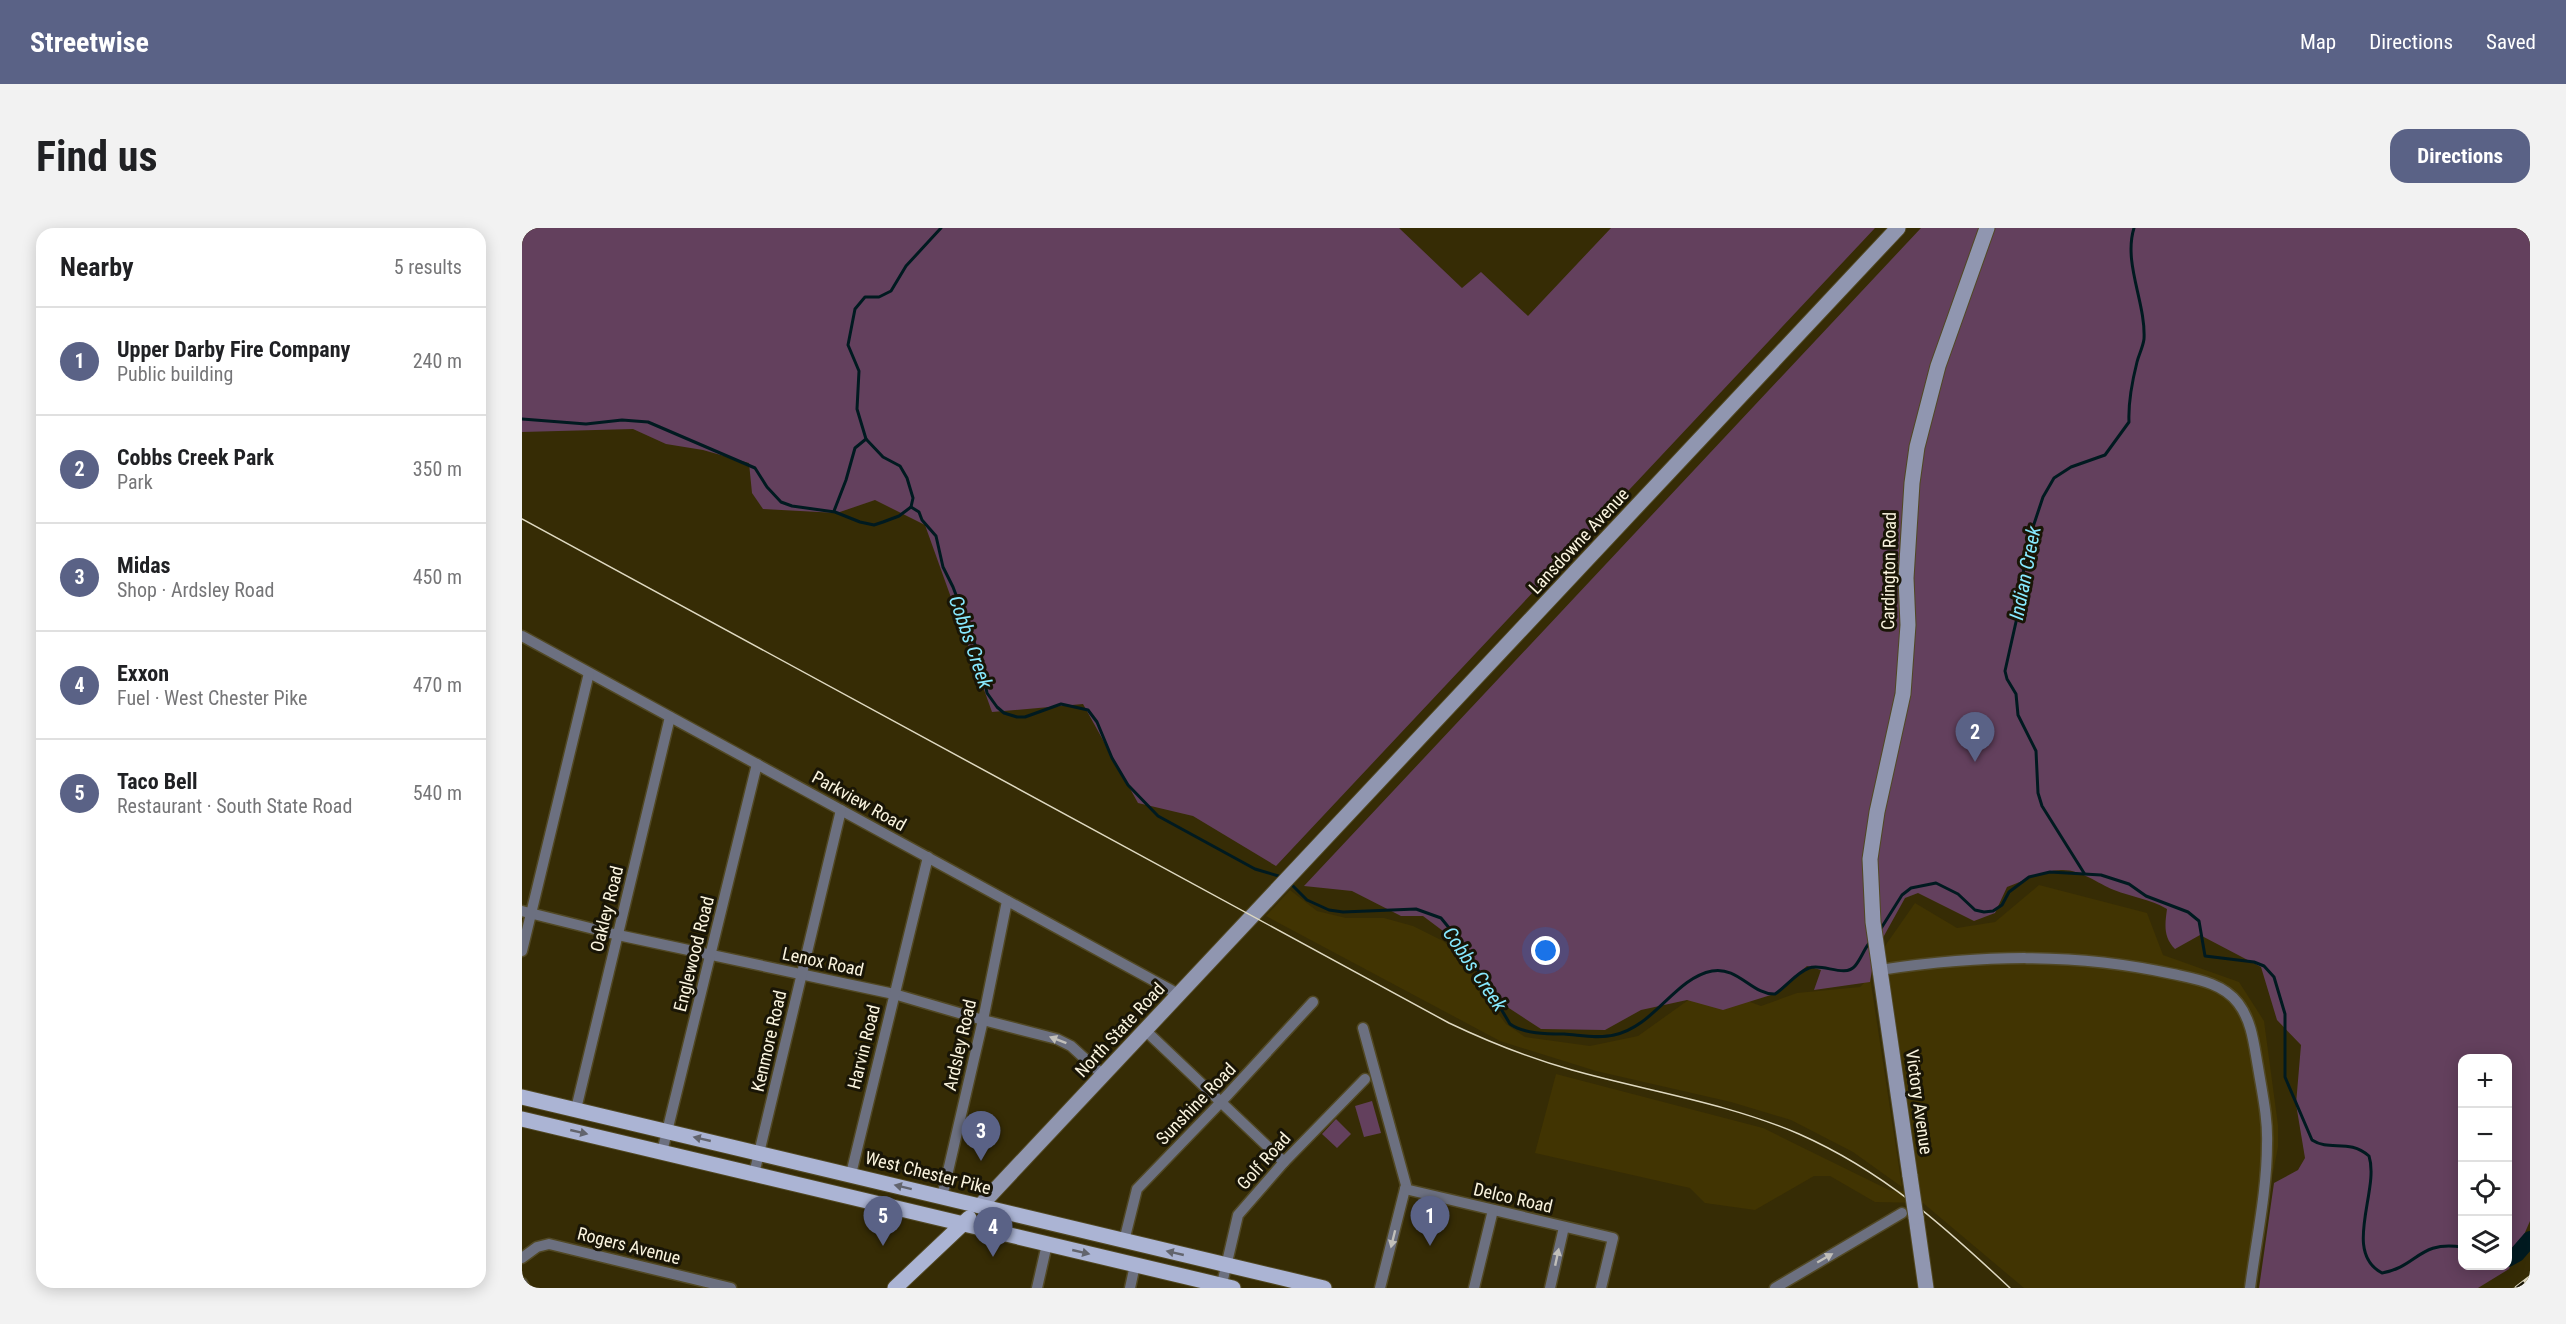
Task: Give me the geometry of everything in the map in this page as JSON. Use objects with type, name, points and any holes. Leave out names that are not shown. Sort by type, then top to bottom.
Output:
[{"type":"main road","name":"Lansdowne Avenue","points":[[1287,880],[1898,228]]},
{"type":"main road","name":"Cardington Road","points":[[1873,922],[1869,874],[1871,844],[1896,732],[1906,664],[1908,625],[1906,578],[1916,456],[1938,366],[1987,228]]},
{"type":"main road","name":"North State Road","points":[[980,1206],[1287,880]]},
{"type":"main road","name":"Victory Avenue","points":[[1873,922],[1910,1176],[1909,1215],[1926,1288]]},
{"type":"main road","name":"West Chester Pike","points":[[522,1097],[1324,1288]]},
{"type":"main road","points":[[522,1119],[1226,1287]]},
{"type":"main road","points":[[895,1288],[980,1206]]},
{"type":"street","name":"Parkview Road","points":[[522,636],[1180,995]]},
{"type":"street","points":[[522,951],[527,912],[590,673]]},
{"type":"street","name":"Oakley Road","points":[[576,1109],[670,717]]},
{"type":"street","name":"Englewood Road","points":[[662,1152],[757,764]]},
{"type":"street","name":"Kenmore Road","points":[[754,1174],[841,810]]},
{"type":"street","name":"Harvin Road","points":[[851,1174],[928,857]]},
{"type":"street","name":"Ardsley Road","points":[[942,1197],[983,1020],[1007,901]]},
{"type":"street","name":"Lenox Road","points":[[527,912],[618,935],[894,994],[1058,1039],[1071,1046],[1104,1076]]},
{"type":"street","points":[[1879,965],[1986,958],[2067,957],[2114,963],[2185,977],[2219,987],[2233,997],[2243,1012],[2251,1033],[2267,1125],[2267,1156],[2250,1288]]},
{"type":"street","name":"Sunshine Road","points":[[1124,1241],[1137,1189],[1313,1002]]},
{"type":"street","points":[[1364,1028],[1405,1175],[1405,1189],[1380,1288]]},
{"type":"street","points":[[1146,1031],[1284,1162]]},
{"type":"street","name":"Golf Road","points":[[1226,1287],[1227,1265],[1238,1215],[1284,1162],[1365,1079]]},
{"type":"street","name":"Delco Road","points":[[1405,1189],[1612,1238],[1601,1288]]},
{"type":"street","points":[[1474,1288],[1493,1210]]},
{"type":"street","points":[[1775,1288],[1909,1215]]},
{"type":"street","points":[[1550,1288],[1564,1227]]},
{"type":"street","name":"Rogers Avenue","points":[[522,1258],[537,1247],[549,1244],[731,1288]]},
{"type":"street","points":[[1036,1288],[1047,1244]]},
{"type":"street","points":[[1130,1288],[1136,1265]]},
{"type":"street","points":[[522,1283],[525,1288]]},
{"type":"shaded area","points":[[522,228],[1399,228],[1462,288],[1481,272],[1528,316],[1611,228],[1875,228],[1276,866],[1193,816],[1138,803],[1083,704],[992,712],[925,525],[875,500],[837,513],[763,509],[752,493],[749,463],[703,450],[666,444],[633,429],[522,432]]},
{"type":"shaded area","points":[[1921,228],[2530,228],[2530,1221],[2512,1262],[2512,1054],[2458,1054],[2458,1270],[2507,1270],[2478,1288],[2259,1288],[2274,1183],[2298,1170],[2305,1158],[2296,1104],[2301,1045],[2277,1020],[2261,967],[2200,935],[2175,949],[2168,940],[2165,925],[2167,909],[2148,900],[2114,890],[2075,872],[2061,870],[2048,872],[2007,887],[1995,913],[1974,921],[1918,893],[1905,898],[1875,952],[1870,982],[1814,990],[1821,970],[1807,966],[1774,994],[1723,1010],[1687,1000],[1641,1010],[1605,1030],[1541,1029],[1492,997],[1467,949],[1423,916],[1401,916],[1352,891],[1304,886]]},
{"type":"shaded area","points":[[2039,885],[2147,913],[2163,955],[2239,982],[2264,1021],[2278,1125],[2278,1147],[2251,1288],[2024,1288],[1923,1203],[1875,1202],[1830,1176],[1814,1176],[1755,1210],[1705,1203],[1690,1188],[1535,1153],[1556,1074],[1763,1128],[1889,1190],[1921,1193],[1885,946],[1915,903],[1957,928],[1995,922]]},
{"type":"shaded area","points":[[1290,890],[1317,911],[1346,918],[1384,918],[1413,926],[1443,941],[1462,957],[1477,986],[1506,1024],[1525,1037],[1590,1046],[1638,1036],[1694,996],[1715,989],[1761,1006],[1797,993],[1860,987],[1870,977],[1902,1187],[1853,1152],[1791,1120],[1731,1102],[1596,1071],[1500,1041],[1266,916]]},
{"type":"shaded area","points":[[1372,1101],[1381,1133],[1364,1137],[1355,1106]]},
{"type":"shaded area","points":[[1336,1119],[1351,1134],[1337,1148],[1322,1134]]},
{"type":"waterway","points":[[911,507],[913,498],[907,478],[900,466],[883,457],[866,439],[857,409],[859,371],[848,345],[855,309],[865,297],[879,297],[891,291],[906,266],[941,228]]},
{"type":"waterway","name":"Indian Creek","points":[[2084,873],[2042,806],[2038,793],[2036,751],[2018,715],[2016,694],[2005,671],[2020,604],[2026,548],[2043,497],[2054,478],[2071,467],[2105,455],[2129,422],[2132,384],[2144,339],[2142,311],[2131,255],[2134,228]]},
{"type":"waterway","name":"Cobbs Creek","points":[[522,419],[586,424],[622,420],[648,422],[755,468],[767,487],[781,502],[792,506],[835,512],[860,522],[874,525],[899,516],[911,507],[919,512],[922,520],[936,536],[943,567],[979,655],[987,693],[997,707],[1004,713],[1017,717],[1025,717],[1061,704],[1088,710],[1097,722],[1112,758],[1128,785],[1158,816],[1255,869],[1282,877]]},
{"type":"waterway","points":[[834,511],[855,448],[866,439]]},
{"type":"waterway","name":"Cobbs Creek","points":[[1880,930],[1902,895],[1911,888],[1936,883],[1958,894],[1975,910],[1993,911],[2002,905],[2009,892],[2029,877],[2050,872],[2101,875],[2129,884],[2146,896],[2188,912],[2199,921],[2205,956],[2254,962],[2264,966],[2274,977],[2285,1014],[2285,1077],[2312,1140],[2326,1145],[2347,1146],[2369,1156],[2370,1186],[2363,1236],[2365,1251],[2370,1263],[2382,1273],[2394,1270],[2436,1247],[2458,1247]]},
{"type":"waterway","name":"Cobbs Creek","points":[[1290,883],[1307,900],[1329,910],[1343,912],[1416,909],[1441,918],[1463,945],[1510,1024],[1536,1033],[1602,1037],[1614,1035],[1641,1023],[1687,983],[1699,975],[1712,971],[1730,973],[1759,990],[1775,994],[1809,968],[1821,967],[1840,971],[1851,969],[1870,942]]},
{"type":"waterway","name":"Cobbs Creek","points":[[2512,1257],[2530,1239]]},
{"type":"tram line","points":[[522,519],[1449,1023],[1494,1043],[1572,1070],[1687,1098],[1772,1123],[1829,1149],[1858,1165],[1911,1202],[1961,1243],[2010,1288]]},
{"type":"railway","points":[[2517,1288],[2530,1278]]},
{"type":"place","name":"Cobbs Creek Park","points":[[1975,762]]},
{"type":"place","name":"Midas","points":[[981,1161]]},
{"type":"place","name":"Taco Bell","points":[[883,1246]]},
{"type":"place","name":"Upper Darby Fire Company","points":[[1430,1246]]},
{"type":"place","name":"Exxon","points":[[993,1257]]}]
